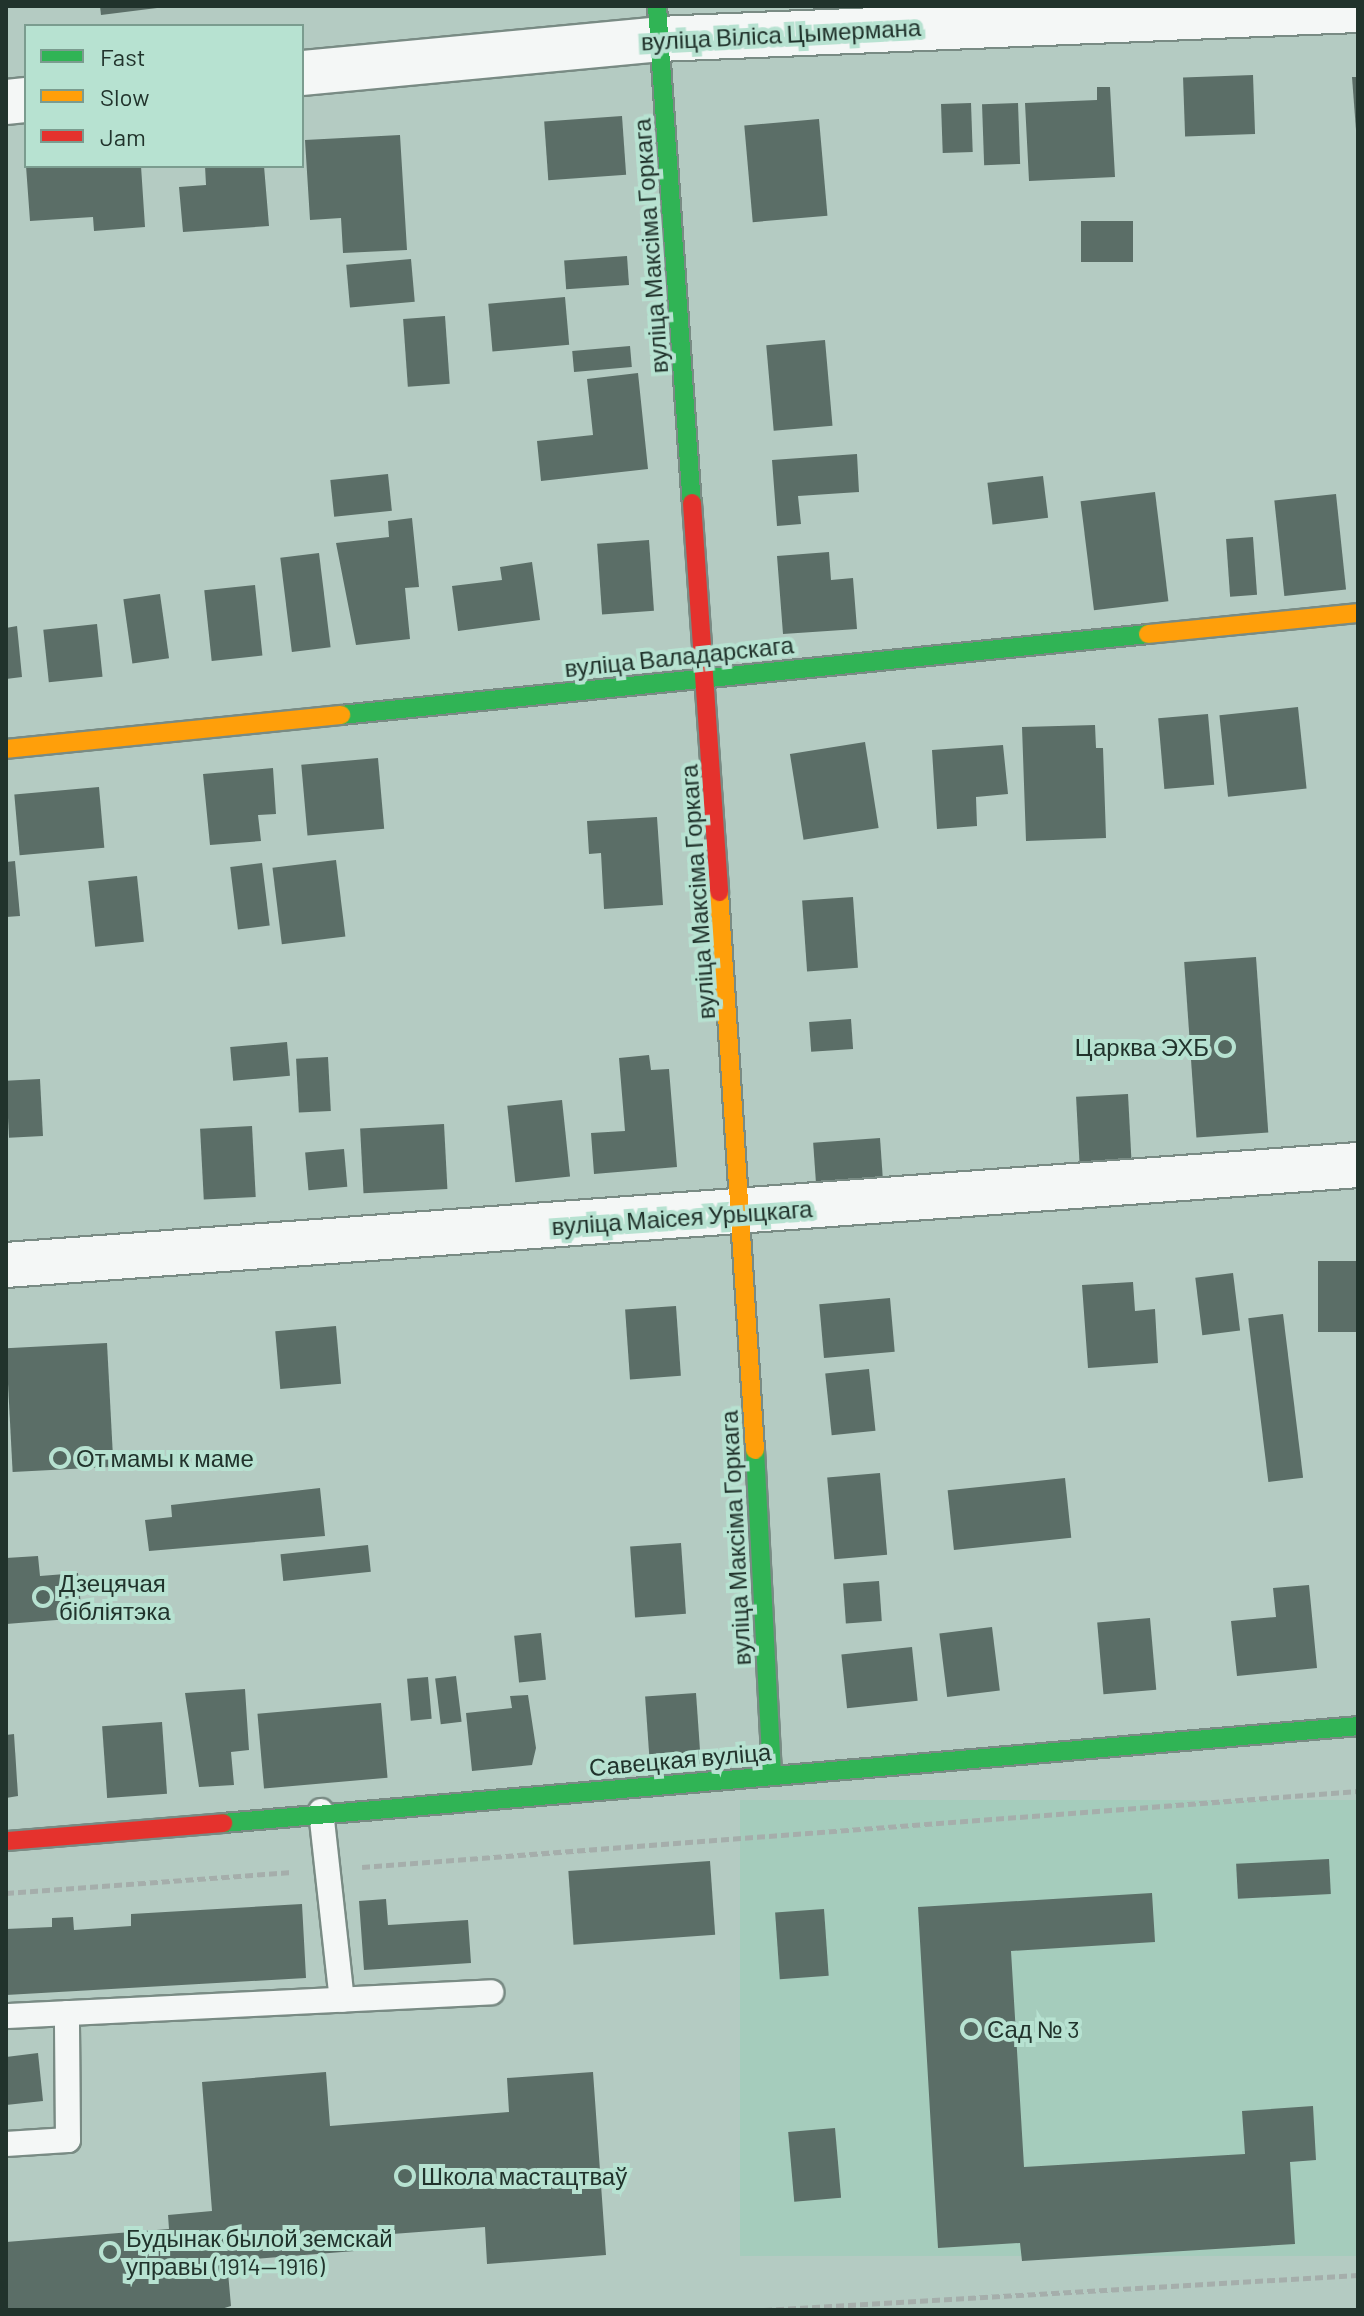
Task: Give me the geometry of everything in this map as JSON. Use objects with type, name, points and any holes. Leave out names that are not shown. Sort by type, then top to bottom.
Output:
[{"type":"street","name":"вуліца Віліса Цымермана","points":[[304,73],[658,22],[1358,10]]},
{"type":"street","name":"вуліца Максіма Горкага","points":[[658,22],[707,677],[742,1213],[772,1775]]},
{"type":"street","name":"вуліца Валадарскага","points":[[6,749],[1358,613]]},
{"type":"street","name":"вуліца Маісея Урыцкага","points":[[6,1265],[742,1213],[1358,1165]]},
{"type":"street","name":"Савецкая вуліца","points":[[6,1841],[321,1811],[1358,1726]]},
{"type":"lane","points":[[321,1811],[342,2000]]},
{"type":"lane","points":[[6,2016],[491,1992]]},
{"type":"lane","points":[[6,2144],[68,2140],[67,2013]]},
{"type":"path","points":[[6,1893],[1358,1791]]},
{"type":"path","points":[[764,2310],[1358,2275]]},
{"type":"shaded area","points":[[740,1800],[1358,1800],[1358,2256],[740,2256]]},
{"type":"building","points":[[100,6],[157,6],[157,8],[101,15]]},
{"type":"building","points":[[1253,75],[1255,134],[1185,136],[1183,77]]},
{"type":"building","points":[[1352,77],[1358,77],[1358,130],[1356,130]]},
{"type":"building","points":[[1097,87],[1110,87],[1115,177],[1029,181],[1025,103],[1097,100]]},
{"type":"building","points":[[971,103],[973,152],[943,153],[941,104]]},
{"type":"building","points":[[1018,103],[1020,164],[984,165],[982,104]]},
{"type":"building","points":[[622,116],[626,175],[548,180],[544,121]]},
{"type":"building","points":[[819,119],[827,216],[753,222],[744,126]]},
{"type":"building","points":[[400,135],[407,250],[343,253],[341,218],[310,220],[305,140]]},
{"type":"building","points":[[26,168],[141,168],[145,227],[94,231],[93,217],[30,221]]},
{"type":"building","points":[[205,168],[264,168],[269,226],[183,232],[179,187],[206,185]]},
{"type":"building","points":[[1081,221],[1133,221],[1133,262],[1081,262]]},
{"type":"building","points":[[627,256],[629,285],[566,289],[564,260]]},
{"type":"building","points":[[411,259],[415,302],[350,308],[346,265]]},
{"type":"building","points":[[565,297],[569,345],[492,352],[488,304]]},
{"type":"building","points":[[445,316],[450,384],[408,387],[403,319]]},
{"type":"building","points":[[825,340],[832,426],[774,431],[766,345]]},
{"type":"building","points":[[630,346],[632,367],[574,372],[572,351]]},
{"type":"building","points":[[638,373],[648,469],[541,481],[537,441],[593,435],[587,379]]},
{"type":"building","points":[[857,454],[859,492],[798,496],[801,524],[777,526],[772,460]]},
{"type":"building","points":[[388,474],[392,511],[334,517],[330,480]]},
{"type":"building","points":[[1043,476],[1048,518],[993,525],[987,483]]},
{"type":"building","points":[[1155,492],[1168,601],[1094,610],[1081,501]]},
{"type":"building","points":[[1336,494],[1346,589],[1284,596],[1274,500]]},
{"type":"building","points":[[412,518],[419,587],[405,588],[410,639],[356,645],[336,543],[389,537],[388,521]]},
{"type":"building","points":[[1253,537],[1257,595],[1230,597],[1226,539]]},
{"type":"building","points":[[649,540],[654,611],[602,614],[597,544]]},
{"type":"building","points":[[829,552],[831,580],[853,578],[857,629],[783,634],[777,556]]},
{"type":"building","points":[[319,553],[331,647],[292,652],[280,558]]},
{"type":"building","points":[[532,562],[540,620],[458,631],[452,586],[502,580],[500,567]]},
{"type":"building","points":[[255,585],[262,656],[212,661],[204,590]]},
{"type":"building","points":[[160,594],[169,658],[132,664],[123,599]]},
{"type":"building","points":[[97,624],[103,677],[49,682],[43,630]]},
{"type":"building","points":[[17,626],[22,677],[6,679],[6,628]]},
{"type":"building","points":[[1298,707],[1307,789],[1228,797],[1219,715]]},
{"type":"building","points":[[1208,714],[1214,785],[1164,789],[1158,718]]},
{"type":"building","points":[[1095,725],[1096,748],[1103,748],[1106,838],[1026,841],[1022,727]]},
{"type":"building","points":[[865,742],[879,828],[804,840],[790,754]]},
{"type":"building","points":[[1003,745],[1008,794],[976,797],[977,826],[937,829],[932,750]]},
{"type":"building","points":[[378,758],[384,829],[307,835],[301,765]]},
{"type":"building","points":[[273,768],[276,814],[258,815],[261,841],[210,845],[203,774]]},
{"type":"building","points":[[99,787],[104,848],[20,855],[14,794]]},
{"type":"building","points":[[657,817],[663,905],[604,909],[601,853],[589,854],[587,821]]},
{"type":"building","points":[[336,860],[345,936],[282,944],[272,868]]},
{"type":"building","points":[[15,861],[20,916],[6,917],[6,862]]},
{"type":"building","points":[[262,863],[270,926],[238,929],[230,867]]},
{"type":"building","points":[[137,876],[144,942],[95,947],[88,881]]},
{"type":"building","points":[[853,897],[858,968],[807,971],[802,901]]},
{"type":"building","name":"Царква ЭХБ","points":[[1256,957],[1268,1133],[1196,1138],[1184,962]]},
{"type":"building","points":[[851,1019],[853,1049],[811,1052],[809,1022]]},
{"type":"building","points":[[287,1042],[290,1076],[233,1081],[230,1047]]},
{"type":"building","points":[[649,1055],[651,1070],[669,1069],[677,1167],[594,1174],[591,1133],[625,1131],[619,1058]]},
{"type":"building","points":[[328,1057],[331,1111],[299,1113],[296,1059]]},
{"type":"building","points":[[40,1079],[43,1136],[9,1138],[6,1081]]},
{"type":"building","points":[[1128,1094],[1132,1164],[1080,1167],[1076,1097]]},
{"type":"building","points":[[562,1100],[570,1177],[515,1182],[507,1106]]},
{"type":"building","points":[[444,1124],[447,1189],[364,1193],[360,1128]]},
{"type":"building","points":[[252,1126],[256,1197],[204,1200],[200,1129]]},
{"type":"building","points":[[880,1138],[884,1191],[817,1196],[813,1143]]},
{"type":"building","points":[[344,1149],[347,1187],[308,1190],[305,1152]]},
{"type":"building","points":[[1318,1261],[1358,1261],[1358,1332],[1318,1332]]},
{"type":"building","points":[[1233,1273],[1240,1331],[1202,1335],[1195,1278]]},
{"type":"building","points":[[1133,1282],[1135,1311],[1155,1309],[1158,1363],[1088,1368],[1082,1285]]},
{"type":"building","points":[[890,1298],[895,1352],[824,1358],[819,1304]]},
{"type":"building","points":[[676,1306],[681,1376],[630,1379],[625,1310]]},
{"type":"building","points":[[1283,1314],[1303,1478],[1268,1482],[1248,1318]]},
{"type":"building","points":[[336,1326],[341,1384],[280,1389],[275,1331]]},
{"type":"building","points":[[107,1343],[113,1467],[13,1472],[6,1348]]},
{"type":"building","points":[[869,1369],[875,1431],[832,1435],[825,1374]]},
{"type":"building","points":[[880,1473],[887,1555],[834,1559],[827,1478]]},
{"type":"building","points":[[1065,1478],[1071,1538],[954,1550],[948,1490]]},
{"type":"building","points":[[320,1488],[325,1536],[149,1551],[145,1520],[172,1517],[171,1505]]},
{"type":"building","points":[[681,1543],[686,1614],[635,1617],[630,1547]]},
{"type":"building","points":[[368,1545],[371,1572],[283,1581],[280,1554]]},
{"type":"building","name":"Дзецячая бібліятэка","points":[[38,1556],[40,1576],[78,1573],[82,1618],[6,1624],[6,1558]]},
{"type":"building","points":[[879,1581],[882,1621],[846,1623],[843,1584]]},
{"type":"building","points":[[1309,1585],[1317,1668],[1237,1676],[1231,1621],[1276,1617],[1273,1588]]},
{"type":"building","points":[[1150,1618],[1156,1690],[1103,1694],[1097,1623]]},
{"type":"building","points":[[992,1627],[1000,1691],[947,1697],[939,1633]]},
{"type":"building","points":[[541,1633],[546,1680],[519,1683],[514,1636]]},
{"type":"building","points":[[912,1647],[918,1701],[847,1708],[841,1654]]},
{"type":"building","points":[[456,1676],[462,1722],[441,1724],[435,1679]]},
{"type":"building","points":[[428,1677],[432,1719],[411,1721],[407,1679]]},
{"type":"building","points":[[245,1689],[249,1750],[231,1752],[234,1785],[199,1787],[185,1693]]},
{"type":"building","points":[[696,1693],[701,1764],[650,1767],[645,1697]]},
{"type":"building","points":[[528,1695],[536,1748],[532,1765],[472,1771],[466,1713],[512,1708],[510,1696]]},
{"type":"building","points":[[381,1703],[388,1778],[264,1789],[257,1714]]},
{"type":"building","points":[[162,1722],[167,1794],[107,1798],[102,1726]]},
{"type":"building","points":[[14,1734],[18,1796],[6,1798],[6,1735]]},
{"type":"building","points":[[1329,1859],[1331,1894],[1238,1899],[1236,1864]]},
{"type":"building","points":[[710,1861],[715,1935],[574,1945],[568,1871]]},
{"type":"building","name":"Сад № 3","points":[[1152,1893],[1155,1942],[1011,1951],[1024,2167],[1245,2154],[1242,2111],[1313,2106],[1316,2160],[1290,2162],[1295,2244],[1022,2261],[1020,2243],[938,2248],[918,1907]]},
{"type":"building","points":[[386,1899],[388,1925],[468,1920],[471,1963],[364,1970],[359,1901]]},
{"type":"building","points":[[302,1904],[306,1978],[6,1995],[6,1929],[52,1927],[52,1918],[73,1917],[74,1930],[131,1926],[131,1914]]},
{"type":"building","points":[[824,1909],[829,1976],[780,1979],[775,1912]]},
{"type":"building","points":[[38,2053],[43,2101],[6,2105],[6,2057]]},
{"type":"building","name":"Школа мастацтваў","points":[[326,2072],[330,2126],[509,2112],[507,2078],[593,2072],[606,2255],[487,2264],[485,2227],[379,2235],[380,2249],[227,2261],[231,2306],[218,2310],[6,2310],[6,2242],[169,2229],[168,2215],[212,2211],[202,2082]]},
{"type":"building","points":[[835,2128],[841,2198],[794,2202],[788,2132]]},
{"type":"traffic: fast","points":[[657,6],[692,503]]},
{"type":"traffic: fast","points":[[341,715],[1148,634]]},
{"type":"traffic: fast","points":[[755,1450],[772,1775]]},
{"type":"traffic: fast","points":[[223,1823],[1358,1726]]},
{"type":"traffic: slow","points":[[1148,634],[1358,613]]},
{"type":"traffic: slow","points":[[6,749],[341,715]]},
{"type":"traffic: slow","points":[[719,892],[755,1450]]},
{"type":"traffic: jam","points":[[692,503],[719,892]]},
{"type":"traffic: jam","points":[[6,1841],[223,1823]]},
{"type":"place","name":"Царква ЭХБ","points":[[1225,1047]]},
{"type":"place","name":"От мамы к маме","points":[[60,1458]]},
{"type":"place","name":"Дзецячая бібліятэка","points":[[43,1597]]},
{"type":"place","name":"Сад № 3","points":[[971,2029]]},
{"type":"place","name":"Школа мастацтваў","points":[[405,2176]]},
{"type":"place","name":"Будынак былой земскай управы (1914—1916)","points":[[110,2252]]}]
